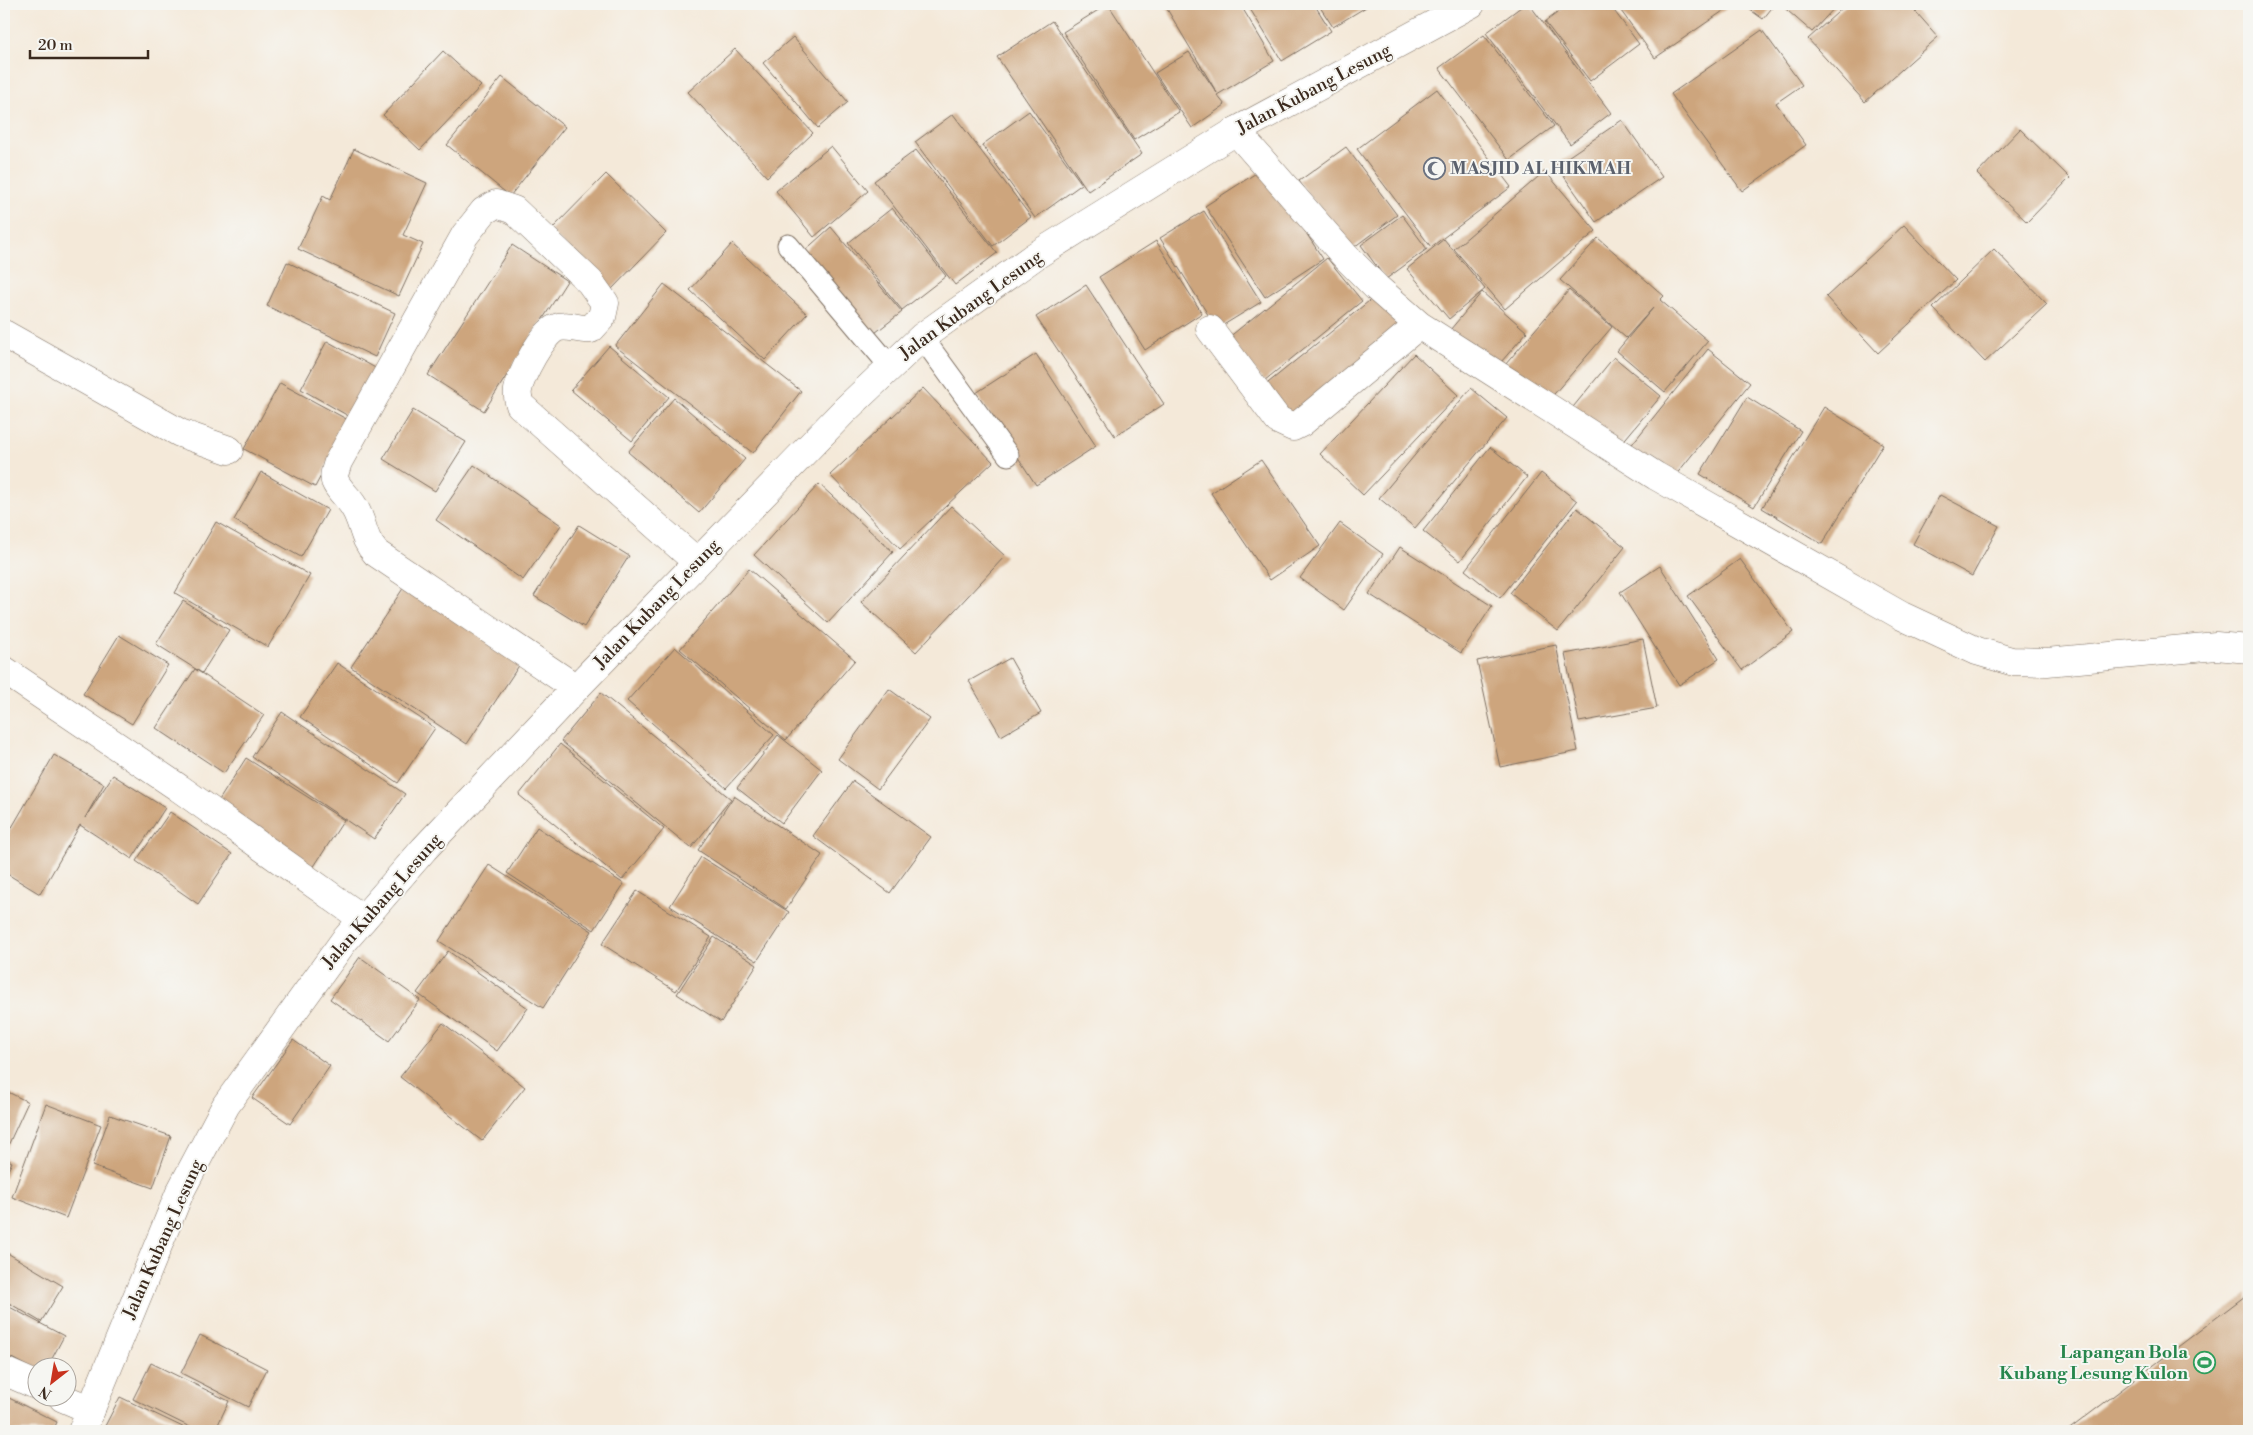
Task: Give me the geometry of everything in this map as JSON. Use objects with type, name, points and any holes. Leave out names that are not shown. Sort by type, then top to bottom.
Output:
[{"type":"street","name":"Jalan Kubang Lesung","points":[[87,1421],[180,1192],[226,1105],[272,1038],[344,941],[424,849],[697,562],[889,366],[922,337],[1035,256],[1236,131],[1471,4]]},
{"type":"street","points":[[1236,131],[1345,256],[1377,288],[1419,325],[1656,476],[1902,616],[1977,651],[2011,661],[2047,662],[2216,646],[2249,649]]},
{"type":"street","points":[[576,688],[376,552],[366,542],[356,511],[335,480],[334,474],[338,462],[465,235],[484,210],[496,204],[514,210],[590,282],[605,303],[602,317],[591,329],[563,326],[555,328],[544,340],[522,377],[517,391],[520,405],[697,562]]},
{"type":"street","points":[[1210,329],[1278,420],[1293,427],[1301,423],[1419,325]]},
{"type":"street","points":[[4,334],[180,433],[229,450]]},
{"type":"street","points":[[4,670],[179,788],[363,920]]},
{"type":"street","points":[[4,1371],[28,1382]]},
{"type":"street","points":[[73,1408],[87,1421]]},
{"type":"lane","points":[[788,245],[889,366]]},
{"type":"lane","points":[[922,337],[1008,455]]},
{"type":"building","points":[[1108,4],[1179,112],[1134,140],[1063,32]]},
{"type":"building","points":[[1164,4],[1240,4],[1274,61],[1217,95],[1225,105],[1192,128],[1155,73],[1189,52],[1217,93]]},
{"type":"building","points":[[1247,4],[1314,4],[1331,31],[1282,61]]},
{"type":"building","points":[[1318,4],[1371,4],[1333,27]]},
{"type":"building","points":[[1525,4],[1529,4],[1611,113],[1570,144],[1486,33]]},
{"type":"building","points":[[1569,4],[1609,4],[1639,44],[1590,81],[1545,22]]},
{"type":"building","points":[[1616,4],[1722,4],[1726,9],[1655,58]]},
{"type":"building","points":[[1742,4],[1775,4],[1763,19]]},
{"type":"building","points":[[1780,4],[1838,4],[1812,32]]},
{"type":"building","points":[[1847,4],[1909,4],[1938,37],[1865,102],[1808,39]]},
{"type":"building","points":[[1052,21],[1142,154],[1088,191],[997,57]]},
{"type":"building","points":[[1762,30],[1802,85],[1776,103],[1806,145],[1742,191],[1671,94]]},
{"type":"building","points":[[1484,35],[1554,126],[1509,160],[1439,68]]},
{"type":"building","points":[[793,37],[848,102],[818,128],[763,63]]},
{"type":"building","points":[[735,49],[813,133],[767,177],[688,92]]},
{"type":"building","points":[[443,51],[481,86],[420,150],[383,115]]},
{"type":"building","points":[[502,77],[565,127],[510,196],[447,145]]},
{"type":"building","name":"MASJID AL HIKMAH","points":[[1437,89],[1511,187],[1431,247],[1357,149]]},
{"type":"building","points":[[1029,111],[1082,184],[1035,218],[982,145]]},
{"type":"building","points":[[953,114],[1031,217],[993,246],[915,142]]},
{"type":"building","points":[[1622,120],[1662,177],[1596,222],[1556,165]]},
{"type":"building","points":[[2020,129],[2070,178],[2027,222],[1977,174]]},
{"type":"building","points":[[831,146],[868,191],[814,237],[776,191]]},
{"type":"building","points":[[1346,147],[1397,215],[1350,250],[1299,181]]},
{"type":"building","points":[[354,149],[427,183],[403,235],[423,244],[399,296],[298,249],[323,196],[330,200]]},
{"type":"building","points":[[916,150],[997,253],[955,285],[874,181]]},
{"type":"building","points":[[1264,168],[1323,259],[1265,297],[1205,206]]},
{"type":"building","points":[[1545,171],[1596,231],[1505,309],[1454,249]]},
{"type":"building","points":[[606,174],[666,233],[611,290],[550,231]]},
{"type":"building","points":[[892,208],[946,276],[902,310],[848,243]]},
{"type":"building","points":[[1204,211],[1261,302],[1217,329],[1160,238]]},
{"type":"building","points":[[1402,215],[1427,249],[1386,279],[1361,245]]},
{"type":"building","points":[[1904,225],[1956,280],[1878,353],[1826,297]]},
{"type":"building","points":[[831,227],[902,312],[871,336],[802,253]]},
{"type":"building","points":[[1598,238],[1664,296],[1660,300],[1708,341],[1665,392],[1617,351],[1653,308],[1626,338],[1560,280]]},
{"type":"building","points":[[1444,239],[1485,289],[1449,319],[1407,269]]},
{"type":"building","points":[[1156,241],[1202,313],[1145,350],[1099,277]]},
{"type":"building","points":[[732,244],[807,314],[765,360],[690,290]]},
{"type":"building","points":[[512,245],[567,281],[484,411],[428,375]]},
{"type":"building","points":[[1994,249],[2047,304],[1985,362],[1933,308]]},
{"type":"building","points":[[1327,258],[1362,301],[1264,381],[1228,338]]},
{"type":"building","points":[[287,262],[395,313],[375,357],[267,306]]},
{"type":"building","points":[[664,284],[801,391],[753,453],[615,346]]},
{"type":"building","points":[[1086,285],[1164,404],[1115,436],[1036,317]]},
{"type":"building","points":[[1569,290],[1612,327],[1548,401],[1505,365]]},
{"type":"building","points":[[1482,292],[1527,332],[1495,369],[1450,330]]},
{"type":"building","points":[[1374,297],[1405,334],[1293,425],[1263,387]]},
{"type":"building","points":[[327,341],[379,370],[352,418],[301,389]]},
{"type":"building","points":[[609,346],[669,397],[632,441],[571,390]]},
{"type":"building","points":[[1708,349],[1750,383],[1671,481],[1629,448]]},
{"type":"building","points":[[1036,354],[1096,446],[1036,485],[976,393]]},
{"type":"building","points":[[1414,354],[1458,395],[1363,495],[1320,454]]},
{"type":"building","points":[[1614,357],[1661,396],[1616,450],[1569,412]]},
{"type":"building","points":[[280,383],[350,421],[315,487],[244,449]]},
{"type":"building","points":[[923,388],[993,462],[900,549],[830,475]]},
{"type":"building","points":[[1471,388],[1507,418],[1415,528],[1379,498]]},
{"type":"building","points":[[1747,397],[1801,431],[1754,507],[1700,474]]},
{"type":"building","points":[[674,398],[745,459],[699,513],[628,452]]},
{"type":"building","points":[[1824,407],[1883,444],[1822,544],[1762,508]]},
{"type":"building","points":[[413,410],[466,442],[435,491],[383,459]]},
{"type":"building","points":[[1490,447],[1527,477],[1460,561],[1423,531]]},
{"type":"building","points":[[1261,460],[1320,546],[1270,580],[1211,493]]},
{"type":"building","points":[[474,465],[561,525],[523,580],[436,520]]},
{"type":"building","points":[[261,472],[328,510],[301,557],[234,520]]},
{"type":"building","points":[[1541,473],[1577,501],[1500,598],[1465,570]]},
{"type":"building","points":[[819,484],[893,552],[828,623],[754,555]]},
{"type":"building","points":[[1940,495],[1999,526],[1972,576],[1913,544]]},
{"type":"building","points":[[951,506],[1005,556],[916,652],[861,602]]},
{"type":"building","points":[[1577,508],[1625,547],[1558,631],[1510,593]]},
{"type":"building","points":[[216,522],[310,575],[268,647],[175,593]]},
{"type":"building","points":[[1340,523],[1383,554],[1344,610],[1300,578]]},
{"type":"building","points":[[579,525],[629,556],[584,627],[534,596]]},
{"type":"building","points":[[1400,547],[1492,606],[1461,653],[1369,594]]},
{"type":"building","points":[[1740,559],[1793,632],[1742,670],[1688,596]]},
{"type":"building","points":[[1660,566],[1719,659],[1679,685],[1620,592]]},
{"type":"building","points":[[749,569],[855,660],[786,740],[680,649]]},
{"type":"building","points":[[406,584],[522,661],[467,744],[351,667]]},
{"type":"building","points":[[183,601],[229,630],[202,673],[156,644]]},
{"type":"building","points":[[119,635],[168,665],[132,724],[83,694]]},
{"type":"building","points":[[1643,639],[1657,708],[1579,722],[1565,654]]},
{"type":"building","points":[[1556,645],[1578,751],[1500,767],[1477,661]]},
{"type":"building","points":[[675,647],[774,735],[726,788],[627,701]]},
{"type":"building","points":[[1010,658],[1041,713],[1001,736],[969,681]]},
{"type":"building","points":[[337,663],[435,728],[398,783],[300,717]]},
{"type":"building","points":[[195,669],[264,715],[224,773],[156,728]]},
{"type":"building","points":[[889,689],[930,719],[878,789],[838,759]]},
{"type":"building","points":[[601,693],[731,799],[691,848],[561,741]]},
{"type":"building","points":[[282,712],[405,794],[374,839],[252,757]]},
{"type":"building","points":[[778,735],[822,770],[782,823],[737,788]]},
{"type":"building","points":[[560,744],[664,829],[622,880],[519,795]]},
{"type":"building","points":[[54,755],[104,784],[85,818],[113,775],[165,808],[132,859],[80,825],[40,894],[4,872],[4,841]]},
{"type":"building","points":[[246,758],[344,820],[311,871],[214,808]]},
{"type":"building","points":[[853,781],[931,837],[890,893],[813,836]]},
{"type":"building","points":[[734,796],[822,855],[786,909],[698,850]]},
{"type":"building","points":[[170,812],[232,854],[198,904],[136,861]]},
{"type":"building","points":[[537,827],[624,884],[594,930],[507,873]]},
{"type":"building","points":[[701,857],[789,912],[757,961],[670,906]]},
{"type":"building","points":[[489,865],[592,931],[543,1008],[439,941]]},
{"type":"building","points":[[637,891],[711,937],[676,991],[602,944]]},
{"type":"building","points":[[714,937],[757,965],[721,1022],[677,994]]},
{"type":"building","points":[[448,951],[528,1008],[497,1051],[417,993]]},
{"type":"building","points":[[360,957],[420,1000],[389,1041],[330,999]]},
{"type":"building","points":[[443,1023],[525,1087],[482,1141],[400,1077]]},
{"type":"building","points":[[293,1040],[330,1066],[290,1124],[252,1098]]},
{"type":"building","points":[[4,1090],[28,1102],[6,1150],[4,1150]]},
{"type":"building","points":[[46,1104],[101,1125],[66,1218],[12,1197]]},
{"type":"building","points":[[110,1115],[171,1136],[153,1188],[92,1166]]},
{"type":"building","points":[[4,1158],[12,1162],[4,1179]]},
{"type":"building","points":[[4,1251],[63,1286],[41,1322],[4,1300]]},
{"type":"building","name":"Lapangan Bola Kubang Lesung Kulon","points":[[2249,1293],[2249,1431],[2067,1431]]},
{"type":"building","points":[[4,1304],[64,1336],[52,1358],[28,1358],[28,1367],[4,1354]]},
{"type":"building","points":[[200,1335],[267,1369],[248,1407],[181,1373]]},
{"type":"building","points":[[151,1363],[229,1401],[215,1431],[198,1431],[133,1399]]},
{"type":"building","points":[[7,1397],[57,1422],[53,1431],[4,1431],[4,1404]]},
{"type":"building","points":[[120,1397],[191,1431],[115,1431],[105,1426]]},
{"type":"place","name":"MASJID AL HIKMAH","points":[[1434,168]]},
{"type":"place","name":"Lapangan Bola Kubang Lesung Kulon","points":[[2204,1362]]}]
